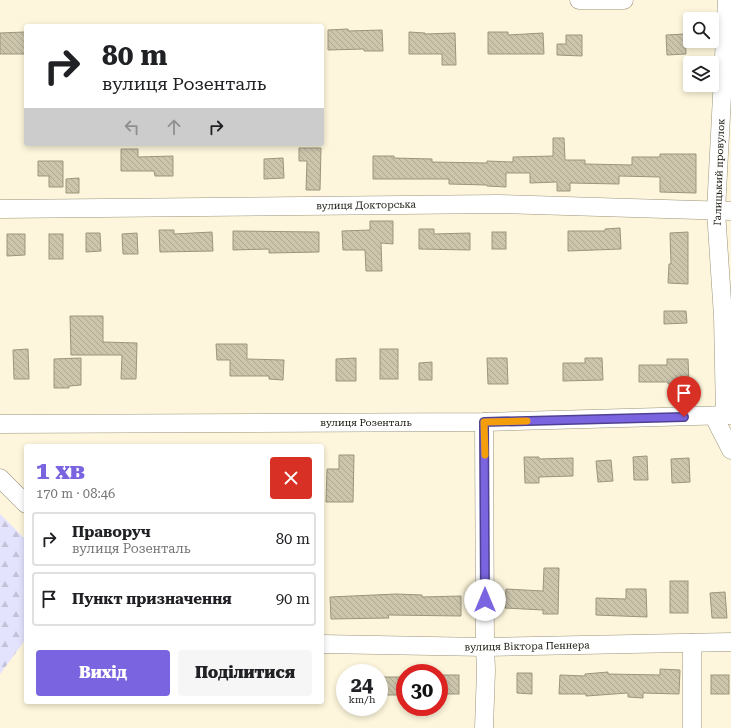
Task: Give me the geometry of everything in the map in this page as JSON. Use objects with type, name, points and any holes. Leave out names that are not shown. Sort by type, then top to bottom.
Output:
[{"type":"street","points":[[579,0],[624,0]]},
{"type":"street","name":"Галицький провулок","points":[[723,416],[727,0]]},
{"type":"street","name":"вулиця Докторська","points":[[0,209],[498,204],[724,211]]},
{"type":"street","points":[[723,416],[731,450]]},
{"type":"street","name":"вулиця Розенталь","points":[[0,424],[484,422],[723,416]]},
{"type":"street","points":[[484,422],[486,670],[484,728]]},
{"type":"street","points":[[0,478],[24,502]]},
{"type":"street","name":"вулиця Віктора Пеннера","points":[[324,644],[485,647],[692,644],[731,642]]},
{"type":"street","points":[[692,644],[692,728]]},
{"type":"green space","points":[[0,514],[24,538],[24,642],[0,674]]},
{"type":"building","points":[[348,29],[348,31],[382,30],[383,51],[364,51],[364,49],[328,50],[328,30]]},
{"type":"building","points":[[24,32],[24,54],[0,54],[0,33]]},
{"type":"building","points":[[409,32],[425,34],[455,33],[456,65],[442,65],[442,54],[409,54]]},
{"type":"building","points":[[488,32],[508,32],[508,35],[543,33],[544,54],[488,54]]},
{"type":"building","points":[[683,34],[683,48],[686,48],[686,54],[667,55],[666,35]]},
{"type":"building","points":[[566,35],[582,35],[582,56],[557,55],[557,44],[566,44]]},
{"type":"building","points":[[553,138],[564,138],[565,160],[585,160],[585,164],[632,165],[632,157],[660,157],[660,154],[696,154],[696,193],[660,192],[660,177],[619,176],[619,184],[570,183],[570,191],[557,191],[557,182],[530,183],[530,173],[506,173],[506,187],[449,184],[449,179],[373,179],[373,156],[432,159],[432,162],[513,162],[513,157],[553,156]]},
{"type":"building","points":[[299,148],[321,148],[320,190],[306,190],[307,161],[299,161]]},
{"type":"building","points":[[121,149],[138,149],[138,157],[173,156],[173,176],[155,176],[154,171],[121,171]]},
{"type":"building","points":[[283,158],[284,178],[264,179],[264,159]]},
{"type":"building","points":[[38,161],[63,161],[63,187],[49,187],[49,176],[38,176]]},
{"type":"building","points":[[79,178],[79,193],[66,193],[66,179]]},
{"type":"building","points":[[370,221],[393,221],[393,244],[381,243],[382,271],[366,271],[365,250],[343,250],[342,231],[370,230]]},
{"type":"building","points":[[620,228],[621,249],[568,251],[568,231],[605,231],[605,229]]},
{"type":"building","points":[[419,229],[434,229],[434,234],[470,233],[470,250],[419,249]]},
{"type":"building","points":[[159,230],[174,230],[174,234],[212,232],[213,251],[160,252]]},
{"type":"building","points":[[233,231],[319,232],[319,252],[269,253],[269,249],[233,250]]},
{"type":"building","points":[[492,232],[506,232],[506,249],[492,249]]},
{"type":"building","points":[[688,232],[688,284],[668,283],[669,264],[671,264],[670,233]]},
{"type":"building","points":[[86,233],[100,233],[101,251],[86,252]]},
{"type":"building","points":[[137,233],[138,254],[123,254],[122,234]]},
{"type":"building","points":[[7,234],[25,234],[25,255],[7,256]]},
{"type":"building","points":[[49,234],[63,234],[63,259],[49,259]]},
{"type":"building","points":[[664,311],[686,311],[687,323],[664,324]]},
{"type":"building","points":[[70,316],[103,316],[103,342],[137,343],[136,379],[121,379],[122,355],[71,355]]},
{"type":"building","points":[[216,344],[247,344],[247,359],[284,360],[283,380],[269,379],[269,376],[230,376],[230,360],[217,360]]},
{"type":"building","points":[[28,349],[29,379],[14,379],[13,350]]},
{"type":"building","points":[[380,349],[398,349],[398,379],[380,379]]},
{"type":"building","points":[[81,358],[81,385],[69,386],[69,388],[54,388],[54,359]]},
{"type":"building","points":[[356,358],[356,381],[336,381],[336,359]]},
{"type":"building","points":[[487,358],[507,358],[508,384],[488,384]]},
{"type":"building","points":[[585,358],[602,358],[603,380],[563,381],[563,363],[585,363]]},
{"type":"building","points":[[667,359],[688,359],[689,383],[668,384],[668,382],[639,382],[639,365],[667,365]]},
{"type":"building","points":[[432,362],[432,380],[419,380],[419,363]]},
{"type":"building","points":[[339,455],[354,455],[353,502],[326,502],[327,469],[339,469]]},
{"type":"building","points":[[647,456],[648,480],[634,480],[633,457]]},
{"type":"building","points":[[524,457],[539,457],[539,459],[573,458],[573,476],[539,477],[539,483],[525,483]]},
{"type":"building","points":[[689,458],[690,482],[672,483],[671,459]]},
{"type":"building","points":[[611,460],[613,481],[598,482],[596,461]]},
{"type":"building","points":[[544,568],[559,568],[558,614],[543,614],[543,610],[505,608],[506,589],[543,591]]},
{"type":"building","points":[[670,581],[688,581],[688,613],[670,613]]},
{"type":"building","points":[[626,589],[646,589],[647,617],[596,615],[596,598],[626,599]]},
{"type":"building","points":[[725,592],[727,618],[712,618],[710,593]]},
{"type":"building","points":[[396,594],[422,595],[422,597],[461,596],[461,616],[388,615],[389,618],[331,619],[330,597]]},
{"type":"building","points":[[660,669],[680,670],[679,694],[643,693],[643,698],[628,697],[628,693],[586,696],[586,694],[559,694],[560,675],[585,676],[585,674],[608,672],[608,674],[660,675]]},
{"type":"building","points":[[517,673],[532,673],[532,694],[517,693]]},
{"type":"building","points":[[448,675],[459,675],[459,694],[448,694]]},
{"type":"building","points":[[711,675],[729,675],[729,694],[711,694]]},
{"type":"building","points":[[388,677],[396,677],[396,695],[388,695]]},
{"type":"slow traffic","points":[[485,455],[484,422],[527,421]]},
{"type":"route","points":[[485,600],[484,422],[684,417]]}]
